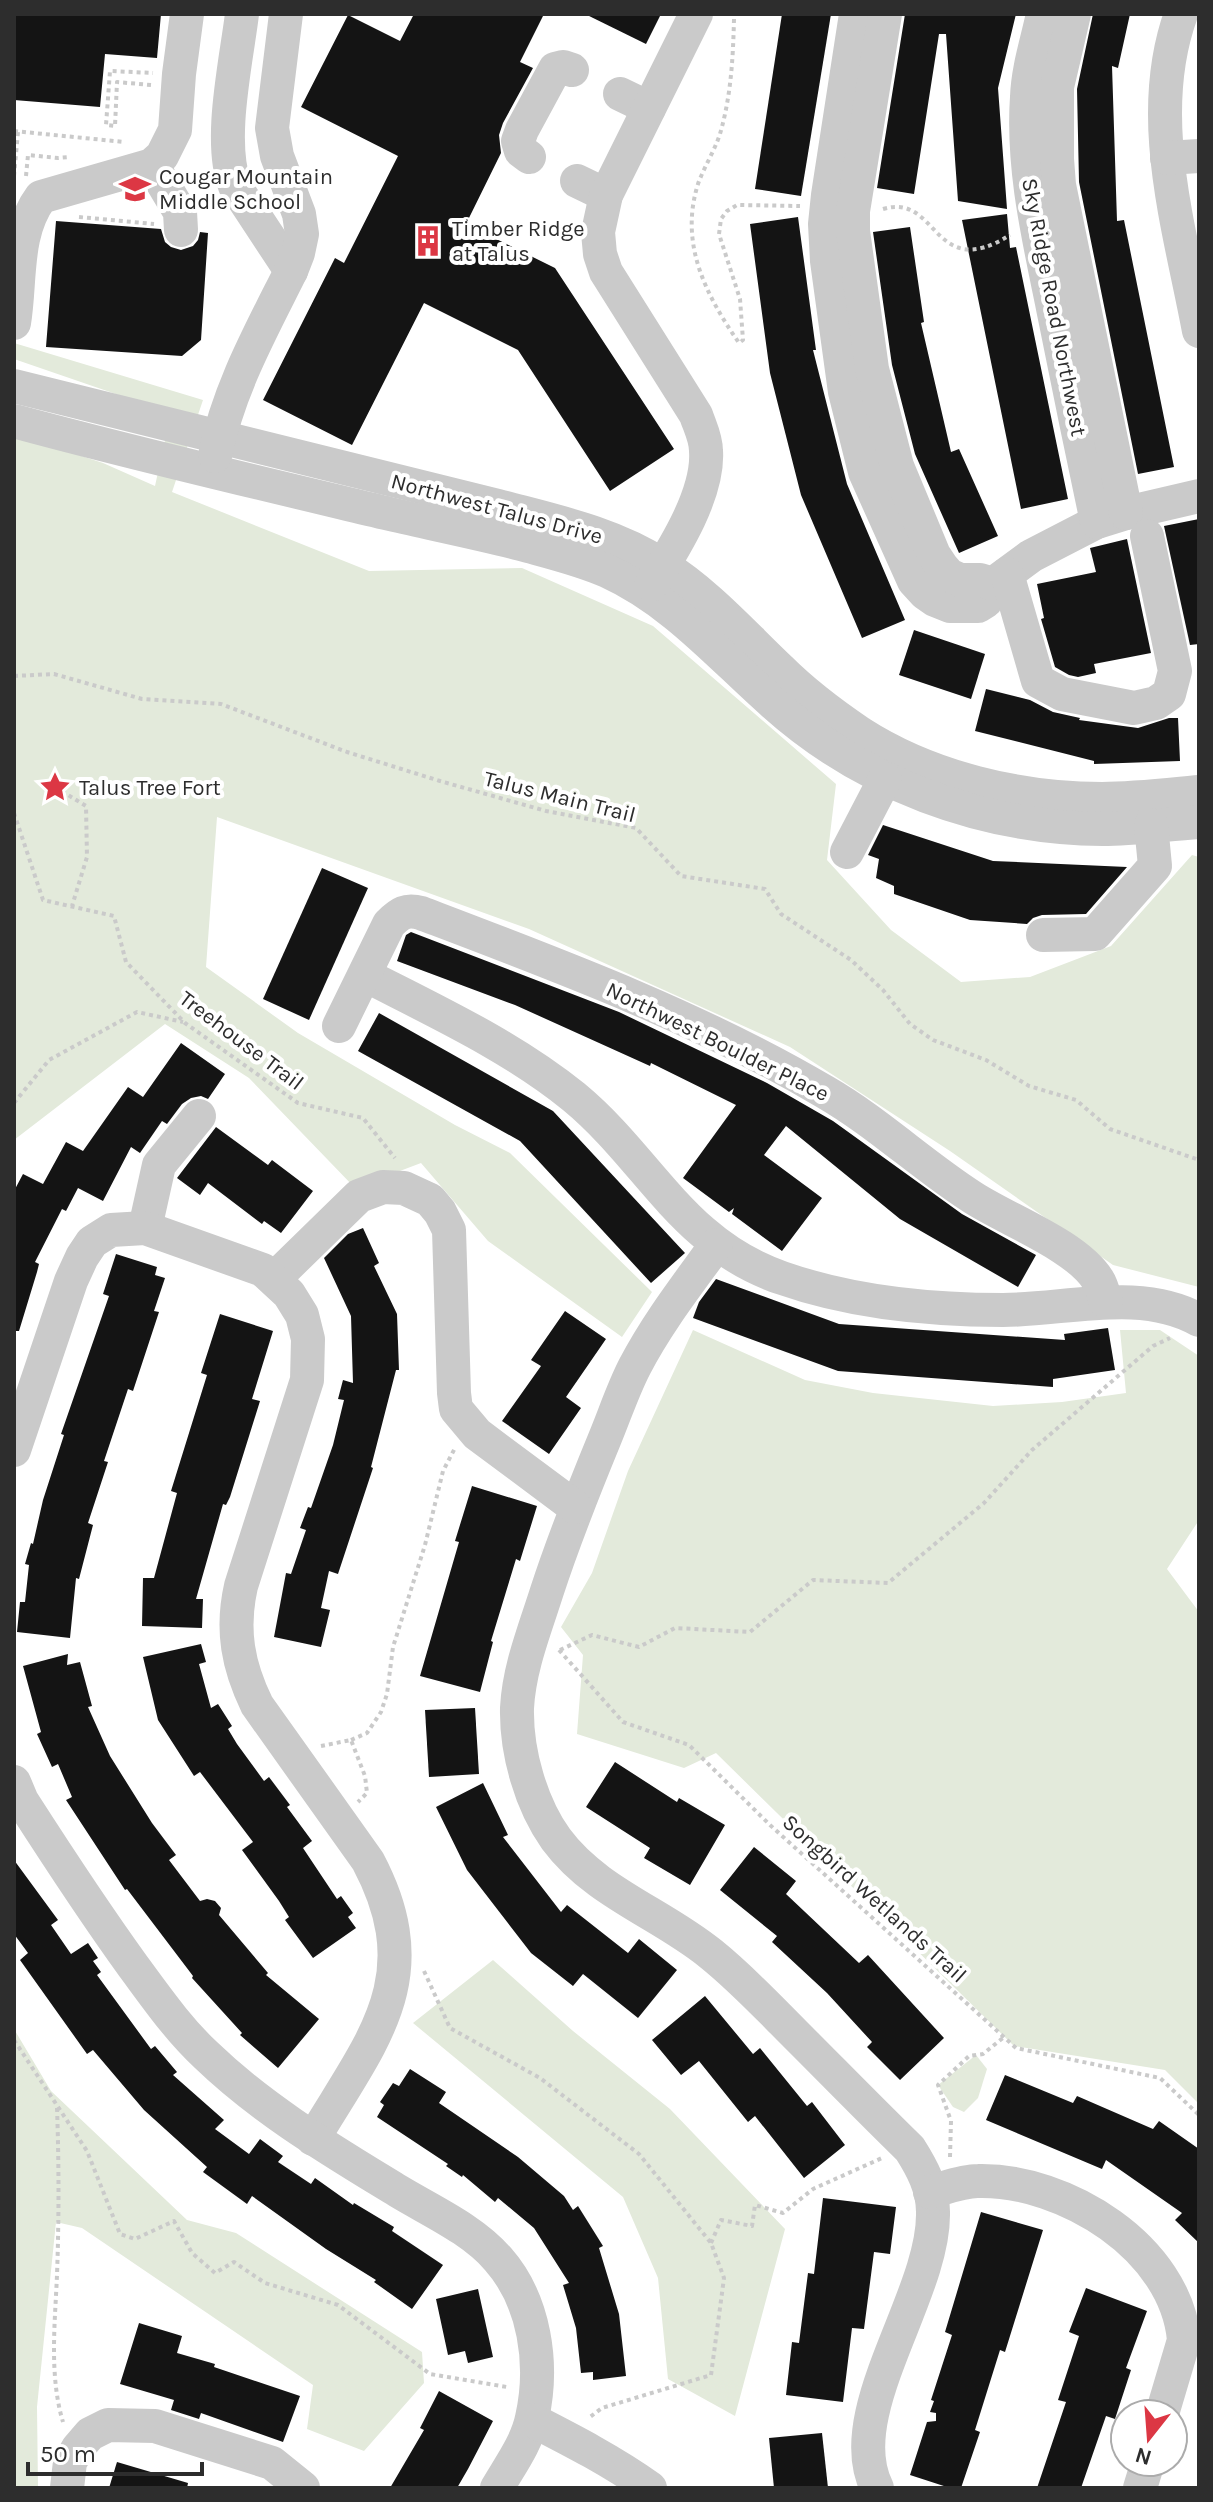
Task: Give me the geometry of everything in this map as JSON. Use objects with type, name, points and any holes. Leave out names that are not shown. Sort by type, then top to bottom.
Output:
[{"type":"street","points":[[14,323],[23,231],[30,212],[41,197],[142,154],[162,156],[175,130],[187,14]]},
{"type":"street","points":[[242,14],[228,134],[229,171],[235,186],[291,271]]},
{"type":"street","points":[[212,472],[219,435],[248,357],[291,271],[302,234],[299,214],[277,156],[272,128],[286,14]]},
{"type":"street","points":[[655,579],[699,492],[705,472],[704,435],[696,415],[606,272],[600,254],[592,188],[634,101],[696,14]]},
{"type":"street","points":[[840,210],[856,14]]},
{"type":"street","points":[[885,14],[840,210],[825,224],[845,392],[865,472],[914,581],[935,600],[950,606],[978,606],[986,601],[1000,579],[1031,556],[1199,496]]},
{"type":"street","name":"Sky Ridge Road Northwest","points":[[1043,14],[1029,72],[1027,97],[1027,145],[1036,224],[1123,524]]},
{"type":"street","name":"Sky Ridge Road Northwest","points":[[1074,14],[1057,87],[1059,185],[1123,524]]},
{"type":"street","points":[[1181,14],[1166,76],[1164,123],[1183,157],[1199,331]]},
{"type":"street","points":[[529,157],[521,151],[518,141],[522,130],[555,69],[563,67],[572,70]]},
{"type":"street","points":[[142,154],[180,212],[174,228]]},
{"type":"street","name":"Northwest Talus Drive","points":[[14,386],[576,526],[624,545],[655,579],[686,621],[796,722],[821,742],[885,779],[930,798],[983,815],[1040,824],[1103,829],[1199,822]]},
{"type":"street","name":"Northwest Talus Drive","points":[[14,421],[212,472],[559,554],[607,571],[655,579],[724,613],[812,698],[861,733],[893,752],[975,783],[1043,795],[1103,799],[1199,792]]},
{"type":"street","points":[[1000,579],[1038,681],[1062,694],[1104,703],[1134,708],[1156,703],[1169,694],[1175,671],[1123,524]]},
{"type":"street","points":[[847,852],[885,779]]},
{"type":"street","points":[[1043,935],[1095,934],[1155,866],[1151,825]]},
{"type":"street","name":"Northwest Boulder Place","points":[[339,1026],[389,924],[409,909],[536,956],[670,1013],[827,1093],[967,1194],[1072,1254],[1098,1281],[1106,1302]]},
{"type":"street","points":[[365,975],[490,1040],[566,1091],[616,1140],[678,1210],[716,1245],[743,1262],[819,1290],[868,1301],[1006,1310],[1106,1302],[1170,1307],[1187,1328]]},
{"type":"street","points":[[145,1228],[159,1165],[199,1116]]},
{"type":"street","points":[[275,1278],[359,1196],[383,1187],[404,1188],[430,1200],[449,1230],[456,1409],[469,1427],[575,1507]]},
{"type":"street","points":[[14,1450],[71,1281],[92,1242],[111,1230],[145,1228],[248,1263],[275,1278],[302,1315],[308,1339],[307,1380],[241,1586],[236,1606],[237,1654],[257,1705],[368,1861],[391,1915],[396,1944],[395,1971],[384,2016],[372,2043],[313,2139]]},
{"type":"street","points":[[716,1245],[658,1325],[633,1369],[575,1507],[545,1646],[525,1660],[517,1705],[517,1729],[533,1794],[544,1821],[557,1841],[599,1883],[677,1929],[743,1982],[910,2149],[923,2170],[933,2210],[925,2263],[868,2430],[867,2451],[877,2488]]},
{"type":"street","points":[[14,1782],[22,1801],[99,1919],[166,2011],[204,2054],[248,2094],[313,2139],[473,2236],[497,2258],[517,2286],[534,2336],[538,2378],[532,2420],[497,2488]]},
{"type":"street","points":[[930,2192],[975,2180],[1032,2188],[1065,2198],[1098,2215],[1128,2239],[1171,2291],[1183,2328],[1184,2340],[1167,2398]]},
{"type":"street","points":[[532,2420],[589,2448],[650,2488]]},
{"type":"street","points":[[72,2466],[90,2434],[108,2425],[155,2426],[272,2463],[303,2488]]},
{"type":"path","points":[[734,19],[732,79],[719,138],[698,184],[691,236],[704,286],[739,343],[743,340],[740,299],[719,234],[721,219],[737,205],[782,204],[876,211],[897,205],[915,210],[952,247],[970,251],[994,245],[1014,232],[1036,224]]},
{"type":"path","points":[[117,82],[115,126],[106,125],[110,71],[159,74]]},
{"type":"path","points":[[14,176],[16,131],[142,154]]},
{"type":"path","points":[[16,154],[28,155]]},
{"type":"path","points":[[69,216],[174,228]]},
{"type":"path","name":"Talus Main Trail","points":[[14,676],[54,674],[142,699],[221,704],[347,752],[440,781],[546,811],[636,828],[681,876],[765,889],[781,914],[851,960],[883,990],[910,1024],[933,1040],[986,1060],[1029,1086],[1076,1100],[1110,1129],[1199,1160]]},
{"type":"path","points":[[55,787],[86,806],[87,857],[72,906]]},
{"type":"path","name":"Treehouse Trail","points":[[14,813],[43,900],[114,916],[126,962],[185,1023],[298,1103],[363,1118],[401,1165]]},
{"type":"path","points":[[14,1103],[49,1060],[137,1012],[185,1023]]},
{"type":"path","points":[[545,1646],[592,1635],[639,1647],[675,1628],[750,1632],[813,1580],[888,1583],[984,1503],[1032,1450],[1086,1403],[1153,1346],[1187,1328]]},
{"type":"path","points":[[313,1747],[351,1740],[367,1733],[381,1712],[387,1694],[393,1647],[425,1545],[443,1471],[469,1427]]},
{"type":"path","name":"Songbird Wetlands Trail","points":[[545,1646],[623,1722],[689,1745],[770,1825],[1016,2048],[1160,2078],[1199,2115]]},
{"type":"path","points":[[351,1740],[365,1776],[367,1793],[353,1807]]},
{"type":"path","points":[[419,1961],[450,2028],[540,2078],[639,2154],[711,2243],[724,2278],[711,2375],[602,2408],[590,2417]]},
{"type":"path","points":[[950,2161],[951,2121],[938,2085],[969,2056],[983,2054],[1004,2037]]},
{"type":"path","points":[[14,2040],[87,2151],[120,2234],[135,2239],[174,2221],[192,2253],[215,2273],[234,2262],[265,2283],[338,2305],[430,2374],[513,2388]]},
{"type":"path","points":[[57,2106],[60,2177],[55,2334],[57,2402],[72,2466]]},
{"type":"path","points":[[711,2243],[721,2220],[752,2226],[755,2205],[783,2213],[813,2189],[891,2153]]},
{"type":"green space","points":[[14,343],[203,400],[172,492],[369,571],[522,568],[653,626],[836,784],[827,860],[891,930],[961,982],[1030,977],[1111,946],[1192,855],[1199,857],[1199,1287],[1113,1265],[950,1151],[790,1047],[529,929],[217,817],[206,967],[298,1033],[455,1125],[510,1153],[652,1292],[622,1337],[488,1241],[421,1163],[355,1188],[249,1078],[165,1024],[14,1140],[14,434],[103,463],[155,486],[171,413],[14,359]]},
{"type":"green space","points":[[693,1330],[805,1380],[873,1393],[993,1406],[1062,1402],[1126,1393],[1120,1330],[1160,1330],[1199,1356],[1199,1520],[1167,1569],[1199,1612],[1199,2104],[1165,2070],[1014,2046],[716,1753],[684,1768],[577,1734],[583,1655],[561,1627],[592,1573],[628,1471]]},
{"type":"green space","points":[[493,1960],[573,2031],[670,2109],[785,2229],[735,2416],[668,2379],[658,2278],[623,2197],[413,2023]]},
{"type":"green space","points":[[14,2029],[51,2091],[187,2220],[236,2233],[422,2352],[424,2383],[364,2451],[307,2429],[313,2385],[82,2228],[56,2222],[37,2407],[38,2488],[14,2488]]},
{"type":"green space","points":[[976,2055],[987,2069],[978,2098],[964,2112],[953,2107],[938,2085]]},
{"type":"building","points":[[14,14],[161,14],[157,58],[105,54],[100,107],[14,100]]},
{"type":"building","name":"Timber Ridge at Talus","points":[[414,14],[544,14],[520,62],[533,68],[503,123],[499,135],[501,153],[466,224],[555,268],[674,449],[610,491],[518,350],[424,303],[352,445],[263,400],[335,258],[344,263],[398,156],[301,107],[348,15],[400,41]]},
{"type":"building","points":[[585,14],[661,14],[646,44]]},
{"type":"building","points":[[782,14],[831,14],[801,196],[755,189]]},
{"type":"building","points":[[905,14],[1016,14],[998,88],[1007,209],[958,201],[946,34],[939,34],[914,194],[877,188]]},
{"type":"building","points":[[1093,14],[1130,14],[1118,68],[1112,66],[1117,221],[1124,220],[1174,467],[1138,474],[1079,182],[1077,89]]},
{"type":"building","points":[[1007,214],[1010,248],[1016,247],[1068,499],[1021,509],[962,220]]},
{"type":"building","points":[[798,217],[816,350],[813,350],[847,484],[905,620],[862,638],[801,495],[770,373],[750,224]]},
{"type":"building","points":[[56,221],[161,229],[165,242],[181,250],[193,246],[200,232],[208,233],[201,340],[182,356],[46,347]]},
{"type":"building","points":[[910,227],[924,322],[921,323],[951,452],[959,449],[998,536],[959,553],[915,454],[892,365],[873,232]]},
{"type":"building","points":[[1199,519],[1199,644],[1190,645],[1164,526]]},
{"type":"building","points":[[1127,539],[1151,653],[1094,664],[1096,673],[1078,677],[1069,675],[1055,667],[1041,619],[1044,618],[1037,584],[1096,572],[1090,548]]},
{"type":"building","points":[[914,630],[985,654],[971,699],[899,675]]},
{"type":"building","points":[[986,689],[1030,700],[1053,712],[1079,720],[1138,728],[1178,718],[1180,761],[1094,764],[1094,761],[975,731]]},
{"type":"building","points":[[883,825],[993,861],[1127,867],[1086,914],[1042,915],[1027,924],[970,920],[894,894],[894,886],[876,878],[879,859],[868,855]]},
{"type":"building","points":[[322,868],[368,888],[309,1020],[263,999]]},
{"type":"building","points":[[411,932],[619,1012],[767,1083],[833,1121],[962,1214],[1036,1255],[1018,1287],[900,1219],[786,1126],[764,1155],[822,1198],[782,1251],[732,1214],[734,1208],[729,1212],[683,1178],[736,1105],[651,1063],[650,1066],[515,1005],[397,961],[406,935]]},
{"type":"building","points":[[379,1013],[553,1111],[685,1253],[651,1283],[520,1141],[358,1051]]},
{"type":"building","points":[[181,1043],[225,1074],[208,1099],[201,1096],[191,1098],[182,1104],[167,1124],[162,1121],[140,1153],[131,1147],[103,1201],[78,1188],[66,1211],[62,1209],[35,1262],[39,1264],[37,1272],[19,1331],[14,1331],[14,1191],[23,1174],[43,1184],[66,1142],[83,1151],[128,1087],[143,1097]]},
{"type":"building","points":[[216,1127],[268,1165],[272,1160],[313,1191],[281,1233],[264,1221],[262,1224],[208,1183],[200,1195],[177,1178]]},
{"type":"building","points":[[363,1228],[379,1263],[374,1266],[397,1314],[399,1370],[396,1370],[373,1468],[338,1574],[329,1571],[321,1608],[330,1610],[321,1647],[274,1637],[286,1573],[291,1574],[306,1530],[300,1528],[308,1507],[311,1508],[333,1445],[344,1400],[338,1399],[343,1380],[353,1383],[351,1316],[324,1258],[348,1234]]},
{"type":"building","points":[[116,1254],[157,1267],[155,1275],[165,1278],[154,1311],[159,1312],[133,1391],[128,1389],[104,1461],[108,1462],[88,1523],[93,1525],[79,1579],[76,1578],[70,1638],[17,1632],[20,1602],[25,1602],[29,1565],[25,1564],[64,1435],[61,1434],[109,1296],[103,1294]]},
{"type":"building","points":[[716,1279],[839,1324],[1065,1340],[1064,1334],[1108,1328],[1115,1370],[1053,1379],[1053,1387],[838,1371],[693,1318],[699,1302]]},
{"type":"building","points":[[565,1311],[606,1339],[566,1397],[581,1408],[549,1454],[502,1421],[541,1366],[531,1360]]},
{"type":"building","points":[[220,1314],[273,1331],[252,1399],[260,1401],[230,1497],[226,1505],[223,1504],[196,1599],[203,1599],[202,1628],[142,1626],[143,1578],[154,1578],[177,1493],[171,1491],[207,1375],[201,1373]]},
{"type":"building","points":[[472,1486],[537,1506],[520,1561],[516,1559],[491,1641],[480,1692],[420,1676]]},
{"type":"building","points":[[201,1644],[206,1662],[199,1664],[211,1708],[218,1704],[232,1726],[228,1729],[237,1744],[264,1781],[269,1777],[290,1805],[287,1807],[312,1841],[303,1848],[337,1899],[341,1896],[353,1913],[348,1917],[356,1928],[313,1958],[285,1920],[289,1917],[279,1901],[242,1850],[253,1842],[200,1772],[194,1776],[158,1720],[143,1657]]},
{"type":"building","points":[[68,1654],[67,1665],[80,1662],[92,1706],[88,1707],[110,1756],[176,1855],[169,1860],[200,1901],[215,1901],[221,1908],[219,1915],[268,1973],[266,1975],[319,2019],[278,2068],[240,2035],[242,2033],[192,1978],[125,1890],[66,1800],[72,1797],[58,1764],[52,1767],[37,1734],[41,1732],[23,1666]]},
{"type":"building","points":[[475,1708],[479,1774],[429,1777],[425,1710]]},
{"type":"building","points":[[615,1762],[677,1802],[679,1798],[725,1825],[690,1885],[644,1858],[650,1848],[586,1807]]},
{"type":"building","points":[[483,1783],[508,1835],[503,1837],[561,1912],[567,1905],[628,1953],[639,1939],[677,1970],[638,2018],[583,1974],[573,1986],[531,1953],[467,1870],[436,1807]]},
{"type":"building","points":[[754,1847],[796,1881],[786,1894],[859,1963],[868,1955],[944,2038],[900,2080],[867,2047],[872,2042],[827,1993],[772,1942],[777,1936],[720,1890]]},
{"type":"building","points":[[14,1860],[58,1920],[51,1925],[71,1954],[88,1943],[98,1958],[93,1961],[101,1972],[97,1975],[151,2049],[155,2046],[177,2072],[173,2075],[224,2120],[215,2129],[249,2154],[260,2139],[283,2156],[278,2162],[311,2184],[315,2178],[353,2205],[394,2227],[392,2231],[443,2265],[412,2309],[374,2282],[376,2280],[252,2196],[247,2204],[203,2172],[207,2167],[144,2110],[93,2050],[87,2054],[20,1960],[28,1953],[14,1934]]},
{"type":"building","points":[[705,1996],[753,2054],[760,2048],[807,2106],[812,2102],[845,2145],[804,2178],[755,2116],[748,2122],[699,2061],[681,2075],[652,2040]]},
{"type":"building","points":[[410,2069],[446,2092],[439,2103],[518,2157],[564,2196],[573,2210],[578,2206],[603,2246],[599,2248],[619,2314],[626,2376],[593,2380],[593,2372],[581,2373],[576,2328],[563,2285],[569,2283],[534,2228],[498,2198],[495,2202],[463,2175],[446,2166],[448,2164],[377,2117],[384,2105],[380,2102],[393,2083],[399,2086]]},
{"type":"building","points":[[1005,2075],[1073,2103],[1077,2096],[1153,2129],[1159,2121],[1199,2149],[1199,2243],[1175,2220],[1182,2213],[1106,2160],[1102,2169],[986,2120]]},
{"type":"building","points":[[823,2198],[896,2207],[890,2254],[874,2252],[864,2329],[852,2328],[843,2402],[786,2395],[792,2342],[799,2343],[808,2273],[814,2274]]},
{"type":"building","points":[[981,2212],[1043,2230],[1005,2352],[1000,2350],[975,2430],[980,2432],[961,2488],[950,2488],[910,2475],[927,2422],[936,2421],[936,2413],[930,2412],[934,2401],[931,2400],[952,2335],[945,2332]]},
{"type":"building","points":[[1086,2288],[1147,2311],[1126,2368],[1131,2370],[1122,2398],[1109,2398],[1109,2417],[1106,2416],[1081,2488],[1037,2488],[1066,2402],[1058,2400],[1079,2336],[1069,2332]]},
{"type":"building","points":[[478,2289],[493,2357],[468,2363],[465,2351],[448,2355],[436,2299]]},
{"type":"building","points":[[139,2323],[182,2336],[177,2353],[300,2396],[283,2442],[201,2413],[199,2419],[171,2410],[174,2400],[120,2384]]},
{"type":"building","points":[[439,2391],[493,2421],[457,2488],[390,2488],[424,2430],[420,2428]]},
{"type":"building","points":[[822,2433],[828,2488],[774,2488],[769,2438]]},
{"type":"building","points":[[117,2462],[188,2483],[187,2488],[109,2488]]},
{"type":"place","name":"Cougar Mountain Middle School","points":[[135,189]]},
{"type":"place","name":"Timber Ridge at Talus","points":[[428,241]]},
{"type":"place","name":"Talus Tree Fort","points":[[55,787]]}]
